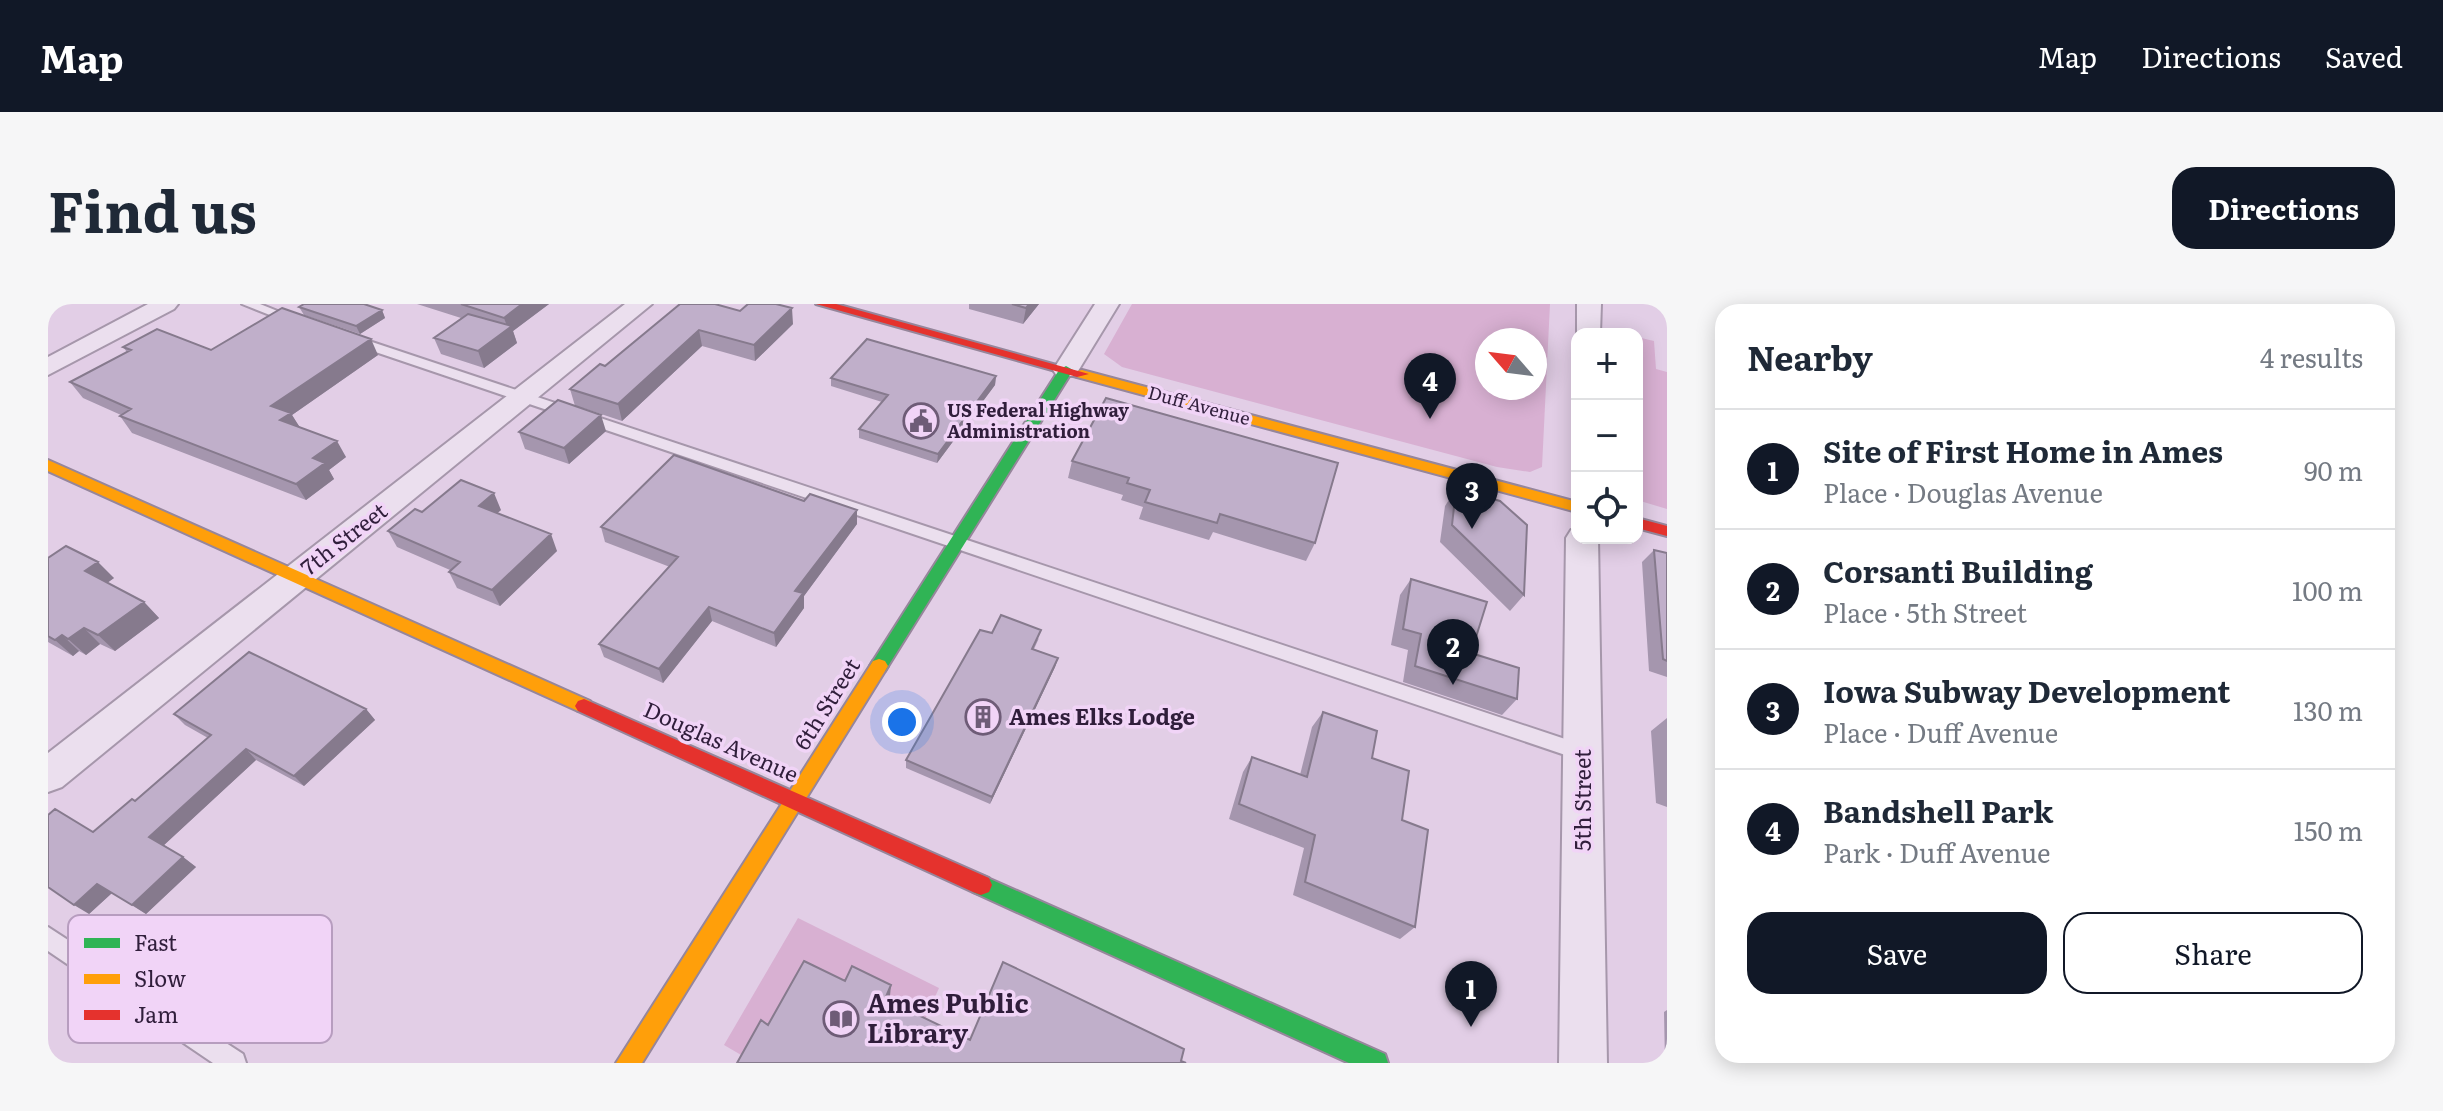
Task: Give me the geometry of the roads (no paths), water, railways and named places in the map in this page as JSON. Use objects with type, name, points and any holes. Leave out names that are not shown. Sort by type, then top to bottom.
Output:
[{"type":"main road","name":"Duff Avenue","points":[[822,304],[1571,505]]},
{"type":"main road","name":"6th Street","points":[[628,1063],[1066,370]]},
{"type":"main road","name":"Douglas Avenue","points":[[48,465],[1376,1063]]},
{"type":"main road","points":[[1643,525],[1667,531]]},
{"type":"street","points":[[48,367],[166,304]]},
{"type":"street","name":"7th Street","points":[[48,775],[640,304]]},
{"type":"street","points":[[1066,370],[1107,304]]},
{"type":"street","points":[[1588,328],[1589,304]]},
{"type":"street","name":"5th Street","points":[[1582,544],[1583,1063]]},
{"type":"lane","points":[[248,304],[305,324]]},
{"type":"lane","points":[[334,333],[1583,753]]},
{"type":"lane","points":[[48,938],[68,951]]},
{"type":"lane","points":[[204,1043],[234,1063]]},
{"type":"place","name":"Bandshell Park","points":[[1430,419]]},
{"type":"place","name":"US Federal Highway Administration","points":[[921,421]]},
{"type":"place","name":"Iowa Subway Development","points":[[1472,529]]},
{"type":"place","name":"Corsanti Building","points":[[1453,685]]},
{"type":"place","name":"Ames Elks Lodge","points":[[983,717]]},
{"type":"place","name":"Ames Public Library","points":[[841,1019]]},
{"type":"place","name":"Site of First Home in Ames","points":[[1471,1027]]}]
